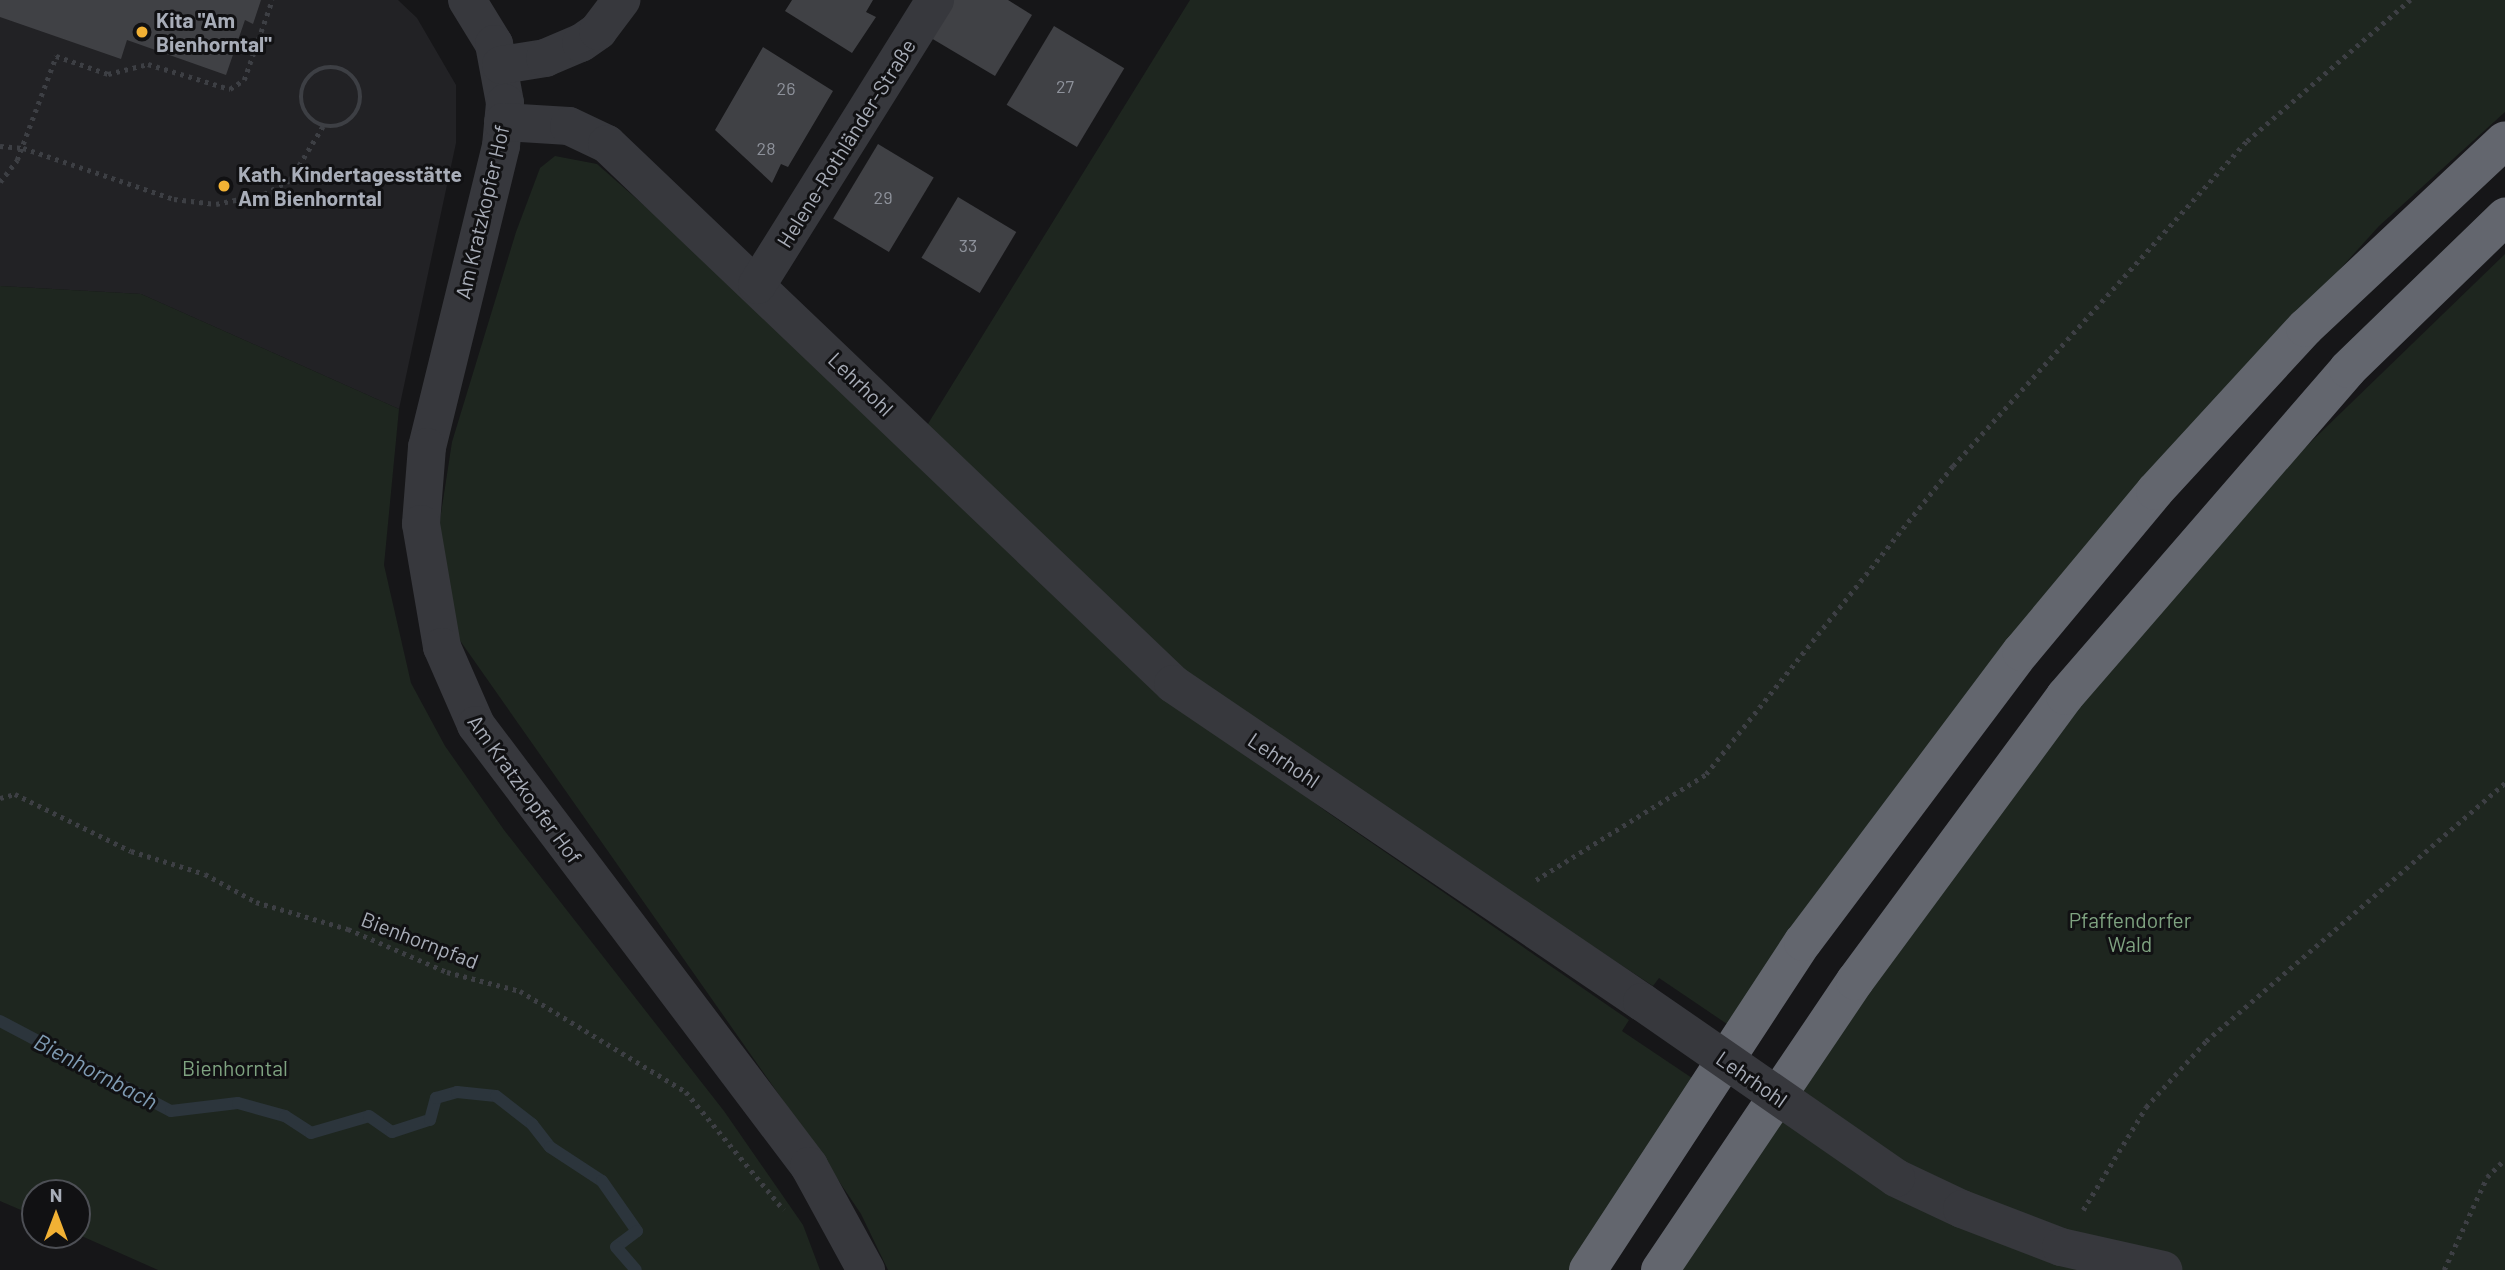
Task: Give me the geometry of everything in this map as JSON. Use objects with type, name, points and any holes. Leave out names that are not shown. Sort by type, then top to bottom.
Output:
[{"type":"highway","points":[[1588,1270],[1803,942],[2021,653],[2155,491],[2305,328],[2505,140]]},
{"type":"highway","points":[[1660,1270],[1855,981],[2065,696],[2348,369],[2505,217]]},
{"type":"street","points":[[467,0],[487,27],[501,65],[545,58],[581,43],[598,31],[621,0]]},
{"type":"street","name":"Helene-Rothländer-Straße","points":[[757,285],[935,0]]},
{"type":"street","name":"Am Kratzkopfer Hof","points":[[501,65],[503,122],[427,447],[421,524],[424,564],[442,647],[476,725],[809,1166],[866,1270]]},
{"type":"street","name":"Lehrhohl","points":[[503,122],[554,123],[598,138],[757,285],[1173,684],[1896,1178],[1962,1209],[2061,1247],[2162,1270]]},
{"type":"path","points":[[0,182],[23,148],[56,56],[108,74],[148,64],[222,89],[237,88],[244,80],[272,0]]},
{"type":"path","points":[[1497,905],[1706,774],[1953,466],[2246,141],[2410,0]]},
{"type":"path","points":[[339,69],[348,73],[360,90],[358,110],[343,124],[323,126],[303,107],[302,89],[313,74],[339,69]]},
{"type":"path","points":[[0,146],[23,148],[174,199],[216,204],[264,194],[290,180],[323,126]]},
{"type":"path","points":[[2061,1247],[2146,1107],[2206,1041],[2505,783]]},
{"type":"path","name":"Bienhornpfad","points":[[0,798],[15,794],[131,851],[205,874],[256,902],[348,929],[447,972],[520,991],[686,1091],[789,1217]]},
{"type":"path","points":[[2444,1270],[2487,1177],[2505,1159]]},
{"type":"shaded area","name":"Kath. Kindertagesstätte Am Bienhorntal","points":[[0,0],[398,0],[417,18],[456,85],[456,143],[399,409],[141,294],[0,286]]},
{"type":"green space","points":[[1190,0],[2505,0],[2505,112],[2379,226],[2084,552],[1730,1026],[1659,978],[1653,986],[1184,677],[926,427]]},
{"type":"green space","points":[[555,156],[597,164],[720,272],[1168,695],[1327,812],[1629,1020],[1622,1031],[1692,1078],[1569,1270],[888,1270],[861,1214],[822,1156],[454,632],[438,533],[452,442],[516,232],[540,168]]},
{"type":"green space","name":"Pfaffendorfer Wald","points":[[2505,254],[2505,1270],[1673,1270],[1882,964],[2196,553]]},
{"type":"green space","name":"Bienhorntal","points":[[0,286],[141,294],[399,409],[384,565],[411,683],[445,746],[504,830],[724,1111],[803,1225],[820,1270],[158,1270],[91,1240],[91,1179],[21,1179],[21,1210],[0,1201]]},
{"type":"building","name":"Kita \"Am Bienhorntal\"","points":[[0,0],[261,0],[253,24],[245,20],[226,75],[127,40],[121,59],[0,17]]},
{"type":"building","points":[[792,0],[873,0],[866,12],[876,17],[852,53],[785,11]]},
{"type":"building","points":[[953,0],[1008,0],[1032,15],[995,76],[931,38]]},
{"type":"building","points":[[1054,26],[1124,68],[1077,147],[1007,105]]},
{"type":"building","points":[[763,47],[833,91],[788,167],[781,164],[772,183],[715,130]]},
{"type":"building","points":[[878,144],[934,177],[889,252],[833,219]]},
{"type":"building","points":[[958,197],[1016,232],[980,293],[921,258]]},
{"type":"waterway","name":"Bienhornbach","points":[[0,1021],[171,1111],[238,1103],[285,1116],[311,1133],[369,1116],[392,1132],[430,1120],[436,1098],[457,1092],[496,1096],[532,1124],[550,1147],[602,1181],[637,1231],[616,1247],[636,1270]]},
{"type":"place","name":"Kita \"Am Bienhorntal\"","points":[[142,32]]},
{"type":"place","name":"Kath. Kindertagesstätte Am Bienhorntal","points":[[224,186]]}]
